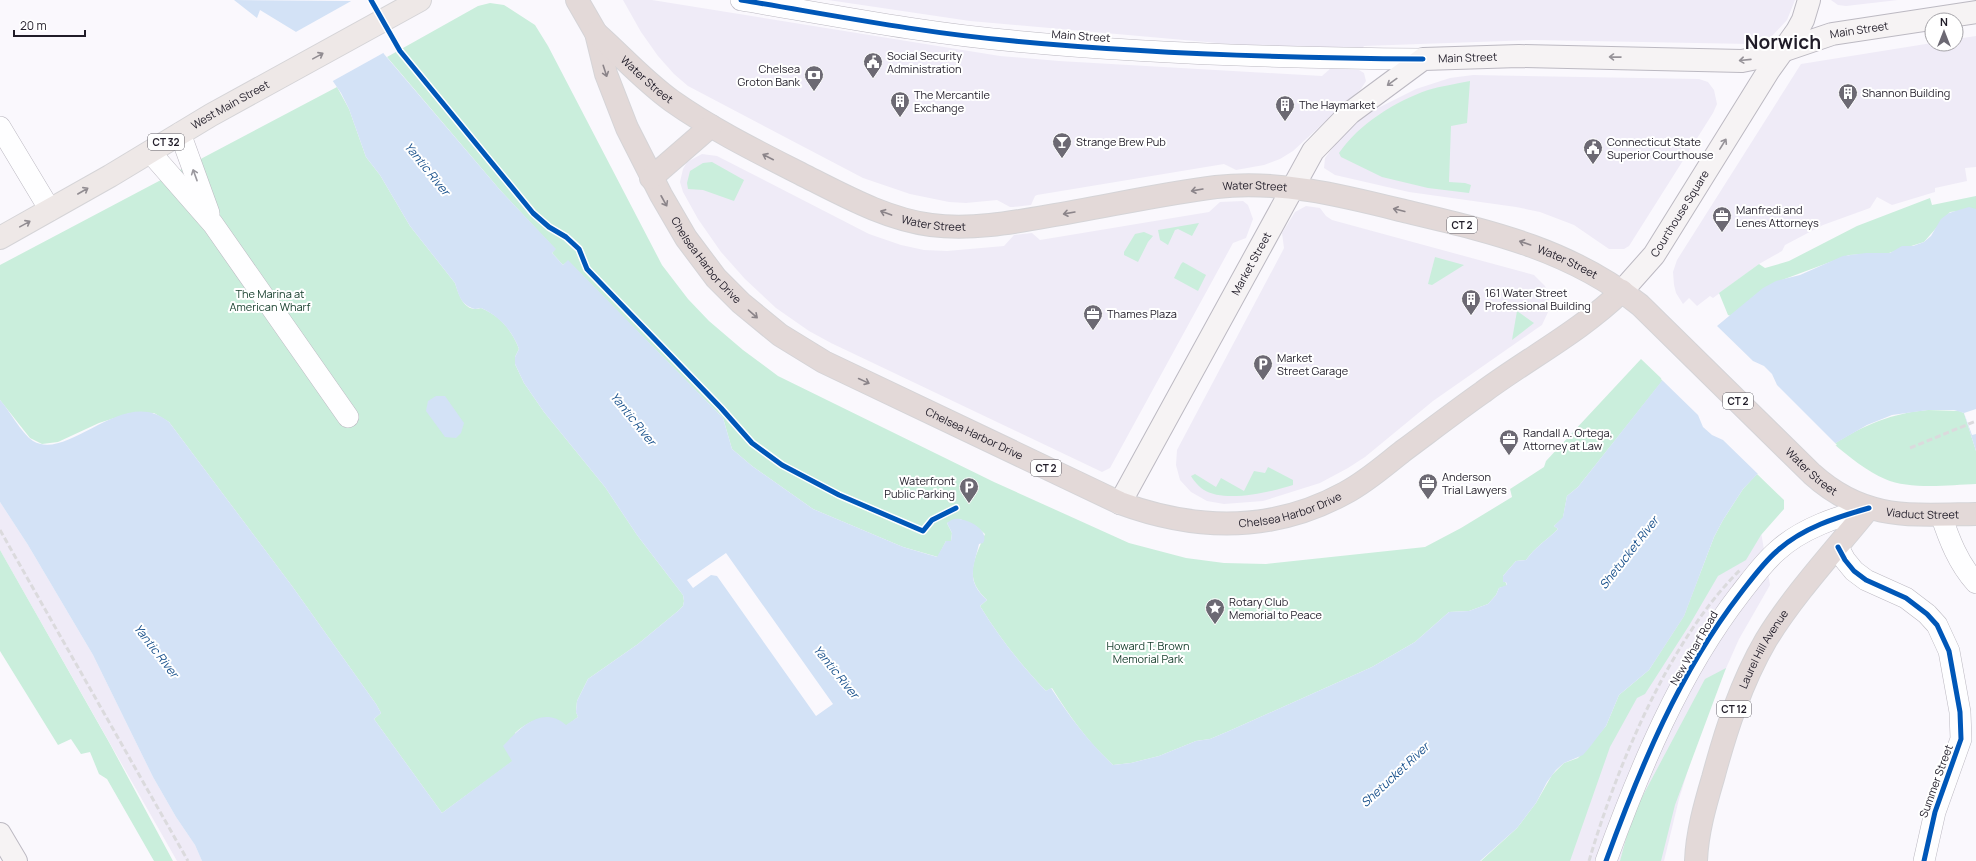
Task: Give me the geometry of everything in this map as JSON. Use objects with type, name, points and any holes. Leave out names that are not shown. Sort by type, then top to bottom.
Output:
[{"type":"highway","name":"Chelsea Harbor Drive","points":[[578,0],[596,33],[600,56],[611,89],[627,128],[651,178],[686,238],[713,274],[741,303],[780,335],[830,365],[1120,503],[1160,517],[1189,522],[1218,523],[1266,521],[1294,515],[1320,506],[1346,493],[1371,477],[1465,405],[1578,328],[1622,291]]},
{"type":"highway","name":"Water Street","points":[[596,33],[661,92],[711,126],[766,156],[861,203],[891,215],[929,225],[966,226],[1001,224],[1217,187],[1256,186],[1292,188],[1347,197],[1514,239],[1568,261],[1622,291],[1644,308],[1812,474],[1841,496],[1869,508]]},
{"type":"highway","points":[[651,178],[711,126]]},
{"type":"highway","name":"Viaduct Street","points":[[1869,508],[1896,514],[1976,514]]},
{"type":"highway","name":"Laurel Hill Avenue","points":[[1696,861],[1700,826],[1715,768],[1735,705],[1746,677],[1767,638],[1782,616],[1869,508]]},
{"type":"main road","name":"West Main Street","points":[[0,238],[150,152],[180,133],[420,0]]},
{"type":"main road","name":"Courthouse Square","points":[[1622,291],[1654,254],[1769,70],[1800,25],[1809,0]]},
{"type":"main road","name":"Main Street","points":[[1423,59],[1526,56],[1733,61],[1755,59],[1836,33],[1976,12]]},
{"type":"main road","name":"Market Street","points":[[1120,503],[1313,150],[1335,127],[1361,104],[1423,59]]},
{"type":"main road","points":[[0,834],[16,861]]},
{"type":"street","name":"Main Street","points":[[741,0],[958,35],[1014,41],[1260,57],[1423,59]]},
{"type":"street","points":[[0,127],[50,210]]},
{"type":"street","points":[[180,133],[213,224]]},
{"type":"street","points":[[150,152],[213,224],[348,417]]},
{"type":"street","name":"New Wharf Road","points":[[1606,861],[1632,789],[1666,718],[1704,646],[1727,611],[1777,551],[1821,524],[1844,515],[1869,508]]},
{"type":"street","points":[[1941,515],[1949,539],[1960,561],[1976,583]]},
{"type":"street","name":"Summer Street","points":[[1838,547],[1849,566],[1866,580],[1906,598],[1927,614],[1940,632],[1949,651],[1960,712],[1962,739],[1935,812],[1924,861]]},
{"type":"shaded area","points":[[623,0],[652,0],[1000,56],[1059,61],[1322,76],[1331,68],[1359,70],[1364,73],[1366,81],[1361,89],[1293,151],[1280,159],[1264,165],[1236,170],[1224,164],[1037,195],[1035,196],[1031,205],[1010,207],[997,200],[966,203],[949,202],[910,194],[863,178],[688,86],[674,74],[658,56],[641,32]]},
{"type":"shaded area","points":[[828,0],[1795,0],[1787,20],[1773,35],[1761,42],[1750,44],[1533,40],[1364,46],[1361,51],[1328,51],[1324,47],[1251,46],[970,21]]},
{"type":"shaded area","points":[[1831,0],[1898,0],[1846,6],[1838,5]]},
{"type":"shaded area","points":[[1976,36],[1976,167],[1965,168],[1967,181],[1935,188],[1935,192],[1892,205],[1877,197],[1870,208],[1823,225],[1785,245],[1782,251],[1759,264],[1713,298],[1710,296],[1697,306],[1689,298],[1683,304],[1676,293],[1674,285],[1673,272],[1677,260],[1801,64],[1924,44],[1924,52],[1964,52],[1964,38]]},
{"type":"shaded area","points":[[1473,75],[1699,79],[1708,82],[1714,90],[1717,104],[1713,113],[1629,246],[1624,249],[1609,249],[1574,225],[1540,212],[1516,207],[1409,192],[1335,175],[1324,168],[1325,158],[1343,134],[1368,113],[1416,89],[1450,78]]},
{"type":"shaded area","points":[[702,154],[717,156],[869,234],[901,245],[924,250],[947,251],[1004,246],[1014,235],[1032,233],[1040,240],[1209,212],[1220,202],[1243,201],[1248,205],[1253,219],[1246,238],[1233,243],[1110,468],[1102,472],[831,343],[809,331],[776,308],[745,279],[721,252],[698,219],[683,192],[680,182],[683,169],[687,162]]},
{"type":"shaded area","points":[[1306,206],[1320,208],[1326,216],[1332,220],[1534,275],[1545,286],[1550,303],[1549,310],[1542,325],[1433,401],[1365,457],[1348,468],[1320,483],[1263,501],[1224,504],[1207,501],[1191,492],[1180,480],[1176,465],[1177,450],[1284,248],[1282,233],[1295,212]]},
{"type":"shaded area","points":[[1752,479],[1770,585],[1739,639],[1704,718],[1679,799],[1664,861],[1544,861],[1692,593],[1694,585]]},
{"type":"shaded area","points":[[0,502],[28,545],[93,655],[153,777],[176,817],[195,845],[202,861],[177,861],[0,550]]},
{"type":"green space","name":"Howard T. Brown Memorial Park","points":[[490,3],[504,5],[535,25],[548,46],[662,265],[688,299],[709,321],[743,350],[778,376],[994,482],[1129,543],[1186,558],[1224,563],[1266,564],[1425,547],[1461,528],[1512,497],[1510,489],[1544,467],[1546,461],[1641,359],[1663,380],[1578,487],[1567,496],[1563,518],[1554,526],[1558,529],[1537,547],[1526,560],[1516,561],[1503,576],[1507,586],[1499,588],[1496,595],[1488,604],[1469,611],[1449,612],[1415,642],[1372,667],[1229,731],[1210,739],[1196,741],[1159,756],[1131,763],[1113,765],[1095,747],[1065,709],[1052,688],[1046,691],[1019,661],[980,606],[987,600],[975,584],[973,568],[977,552],[985,534],[977,527],[960,519],[947,523],[952,533],[951,541],[946,541],[938,557],[903,547],[813,509],[752,466],[732,449],[723,418],[568,261],[563,265],[552,253],[555,249],[500,190],[387,57],[478,6]]},
{"type":"green space","points":[[1470,81],[1467,123],[1451,126],[1449,182],[1471,185],[1469,193],[1428,188],[1382,177],[1341,157],[1339,153],[1347,142],[1378,115],[1415,95],[1428,90]]},
{"type":"green space","name":"The Marina at American Wharf","points":[[337,87],[349,109],[366,157],[380,175],[410,226],[455,283],[463,302],[470,308],[481,308],[488,311],[499,319],[509,330],[519,349],[515,357],[515,364],[524,383],[544,412],[605,487],[637,535],[683,595],[684,601],[683,606],[678,611],[638,644],[588,679],[577,701],[576,712],[578,717],[566,726],[560,721],[547,718],[533,721],[521,728],[515,733],[513,761],[442,813],[374,719],[381,713],[376,704],[292,586],[169,422],[154,413],[130,413],[99,423],[58,442],[42,444],[30,438],[0,400],[0,265]]},
{"type":"green space","points":[[712,162],[744,180],[734,201],[703,190],[688,189],[687,183],[690,171],[703,163]]},
{"type":"green space","points":[[1976,196],[1976,209],[1950,212],[1924,242],[1889,253],[1849,255],[1774,283],[1731,316],[1728,315],[1719,293],[1759,264],[1765,268],[1789,261],[1857,226],[1930,198],[1932,205]]},
{"type":"green space","points":[[1199,223],[1192,236],[1178,229],[1175,230],[1168,245],[1160,240],[1158,230]]},
{"type":"green space","points":[[1144,232],[1153,236],[1148,242],[1138,262],[1124,255],[1124,252],[1135,234]]},
{"type":"green space","points":[[1435,257],[1464,265],[1432,285],[1428,284]]},
{"type":"green space","points":[[1183,262],[1206,275],[1198,291],[1174,278]]},
{"type":"green space","points":[[1517,311],[1534,323],[1512,340]]},
{"type":"green space","points":[[1928,410],[1959,411],[1964,413],[1976,451],[1976,484],[1918,486],[1895,482],[1885,479],[1865,468],[1834,444],[1856,431],[1890,417]]},
{"type":"green space","points":[[1268,467],[1293,480],[1293,485],[1261,493],[1224,496],[1213,494],[1204,490],[1191,476],[1195,474],[1216,487],[1221,478],[1244,491],[1254,471],[1265,473]]},
{"type":"green space","points":[[1757,474],[1784,500],[1784,509],[1761,535],[1746,560],[1718,576],[1690,624],[1645,694],[1637,698],[1610,747],[1570,861],[1481,861],[1517,828],[1536,803],[1552,775],[1564,763],[1578,758],[1606,726],[1619,695],[1649,670],[1684,616],[1714,537],[1723,520],[1743,489]]},
{"type":"green space","points":[[0,550],[110,744],[173,861],[154,861],[107,779],[99,774],[90,752],[81,754],[71,739],[58,745],[0,651]]},
{"type":"green space","points":[[1726,668],[1675,805],[1661,861],[1620,861],[1632,816],[1705,679]]},
{"type":"water","points":[[234,0],[351,1],[384,54],[500,190],[556,249],[552,253],[563,265],[568,260],[723,418],[732,449],[752,466],[813,509],[903,547],[937,557],[946,541],[951,541],[952,533],[947,523],[957,519],[968,521],[978,527],[984,534],[984,539],[983,543],[979,544],[973,574],[976,587],[987,600],[980,606],[1019,661],[1046,691],[1051,688],[1079,728],[1113,765],[1131,763],[1159,756],[1196,741],[1210,739],[1229,731],[1372,667],[1415,642],[1449,612],[1469,611],[1488,604],[1496,595],[1499,588],[1507,585],[1506,582],[1503,582],[1503,576],[1516,561],[1526,560],[1537,547],[1558,529],[1554,526],[1563,517],[1567,496],[1578,487],[1672,368],[1717,326],[1763,288],[1776,281],[1800,275],[1843,256],[1866,253],[1890,253],[1902,246],[1913,246],[1924,242],[1931,236],[1941,219],[1949,213],[1969,207],[1976,209],[1976,451],[1964,413],[1954,410],[1928,410],[1892,415],[1867,425],[1834,444],[1766,465],[1743,489],[1723,520],[1714,537],[1684,616],[1649,670],[1619,695],[1606,726],[1583,755],[1564,763],[1556,770],[1547,782],[1536,803],[1517,828],[1480,861],[202,861],[195,845],[176,817],[153,777],[93,655],[28,545],[0,502],[0,400],[20,427],[33,441],[47,445],[63,442],[116,417],[134,412],[152,413],[169,422],[292,586],[376,704],[381,713],[374,719],[442,813],[512,761],[503,746],[524,726],[540,718],[548,717],[557,719],[566,725],[578,717],[576,712],[577,701],[588,679],[638,644],[678,611],[683,606],[684,601],[683,595],[637,535],[605,487],[544,412],[524,383],[515,364],[515,357],[519,349],[509,330],[499,319],[488,311],[481,308],[475,309],[470,307],[461,299],[455,283],[410,226],[380,175],[366,157],[349,109],[341,93],[301,35],[260,10],[257,18]]},
{"type":"water","points":[[436,396],[445,396],[464,423],[461,433],[456,438],[445,437],[426,411],[428,401]]},
{"type":"pier","points":[[353,0],[385,52],[331,82],[300,37],[294,33]]},
{"type":"pier","points":[[1716,325],[1753,361],[1764,366],[1772,374],[1777,385],[1837,445],[1768,467],[1759,475],[1723,440],[1712,435],[1703,427],[1698,415],[1661,379],[1670,367]]},
{"type":"pier","points":[[1976,409],[1976,434],[1972,435],[1964,413]]},
{"type":"pier","points":[[726,553],[833,704],[816,716],[717,576],[711,575],[693,588],[687,580]]},
{"type":"railway","points":[[1910,448],[1976,421]]},
{"type":"railway","points":[[0,530],[188,861]]},
{"type":"railway","points":[[1589,861],[1614,785],[1648,706],[1668,668],[1690,632],[1714,599],[1740,570]]},
{"type":"cycle path","points":[[371,0],[400,51],[533,213],[549,227],[566,237],[579,249],[587,269],[721,408],[752,443],[782,465],[839,495],[923,531],[932,520],[956,508]]},
{"type":"cycle path","points":[[741,0],[877,23],[980,38],[1167,52],[1321,58],[1423,59]]},
{"type":"cycle path","points":[[1606,861],[1647,756],[1663,722],[1698,656],[1718,624],[1740,594],[1772,556],[1797,536],[1832,519],[1869,508]]},
{"type":"cycle path","points":[[1838,547],[1845,560],[1854,571],[1866,580],[1906,598],[1927,614],[1937,625],[1949,651],[1960,712],[1961,739],[1935,812],[1924,861]]},
{"type":"place","name":"Social Security Administration","points":[[873,79]]},
{"type":"place","name":"Chelsea Groton Bank","points":[[814,92]]},
{"type":"place","name":"Shannon Building","points":[[1848,110]]},
{"type":"place","name":"The Mercantile Exchange","points":[[900,118]]},
{"type":"place","name":"The Haymarket","points":[[1285,122]]},
{"type":"place","name":"Strange Brew Pub","points":[[1062,159]]},
{"type":"place","name":"Connecticut State Superior Courthouse","points":[[1593,165]]},
{"type":"place","name":"Manfredi and Lenes Attorneys","points":[[1722,233]]},
{"type":"place","name":"161 Water Street Professional Building","points":[[1471,316]]},
{"type":"place","name":"Thames Plaza","points":[[1093,331]]},
{"type":"place","name":"Market Street Garage","points":[[1263,381]]},
{"type":"place","name":"Randall A. Ortega, Attorney at Law","points":[[1509,456]]},
{"type":"place","name":"Anderson Trial Lawyers","points":[[1428,500]]},
{"type":"place","name":"Waterfront Public Parking","points":[[969,504]]},
{"type":"place","name":"Rotary Club Memorial to Peace","points":[[1215,625]]},
{"type":"district","name":"Norwich","points":[[1783,42]]},
{"type":"water label","name":"Yantic River","points":[[427,169]]},
{"type":"water label","name":"Yantic River","points":[[633,419]]},
{"type":"water label","name":"Shetucket River","points":[[1629,553]]},
{"type":"water label","name":"Yantic River","points":[[156,651]]},
{"type":"water label","name":"Yantic River","points":[[836,672]]},
{"type":"water label","name":"Shetucket River","points":[[1395,775]]}]
